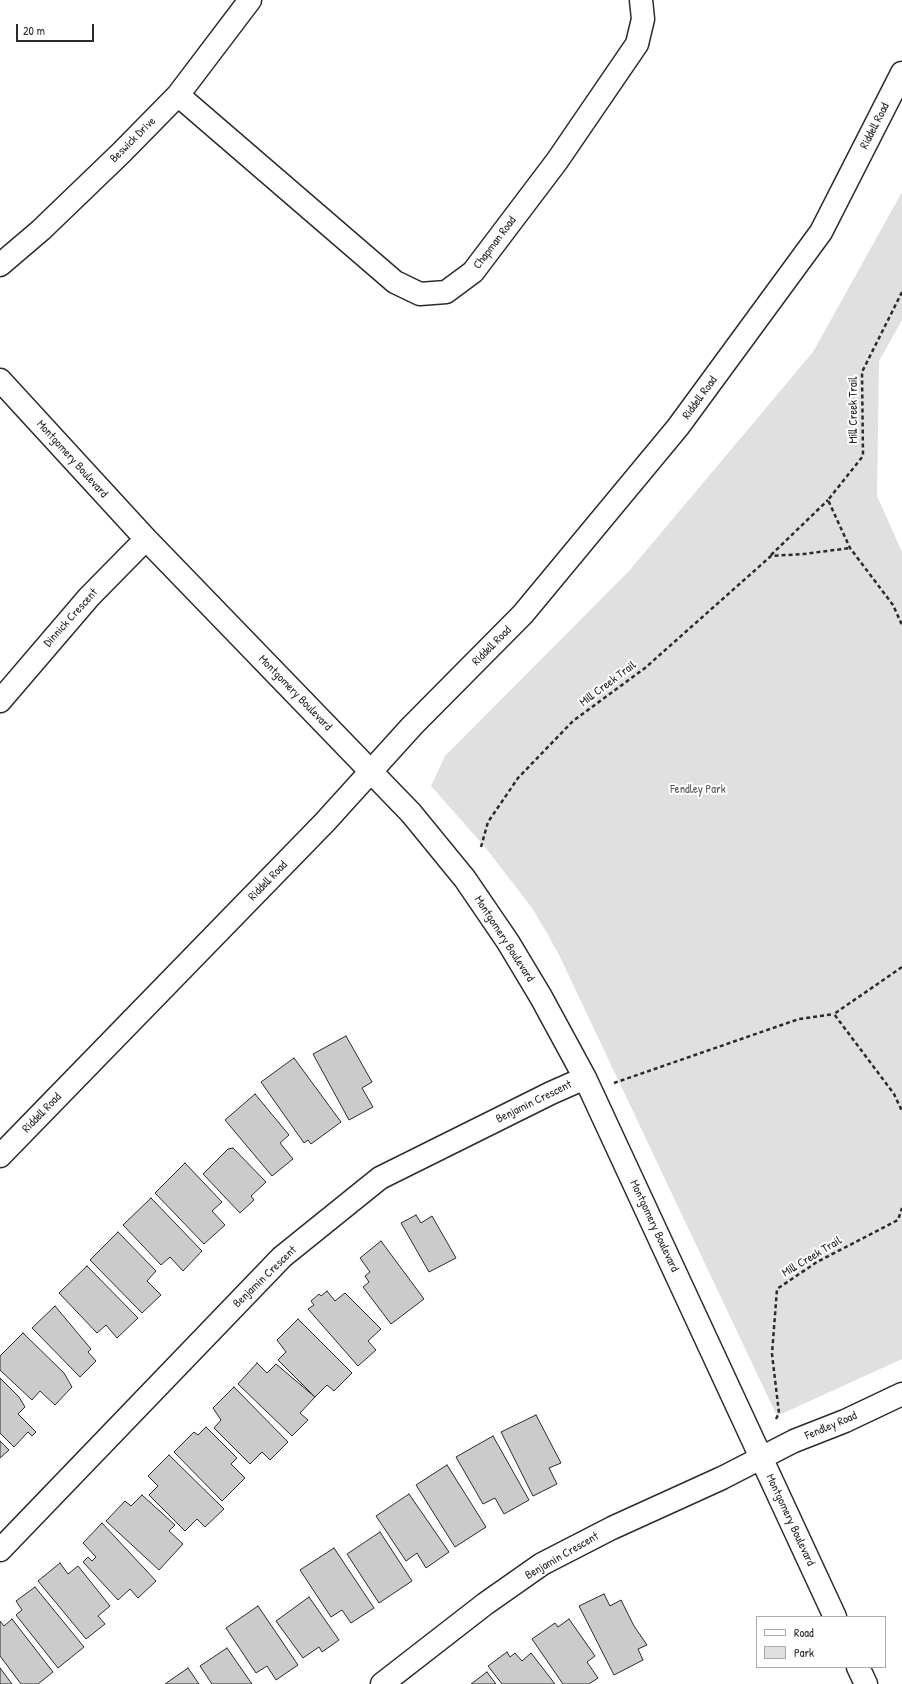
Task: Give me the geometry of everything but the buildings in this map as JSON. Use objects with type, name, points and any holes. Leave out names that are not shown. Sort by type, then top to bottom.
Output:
[{"type":"street","name":"Beswick Drive","points":[[0,265],[41,230],[121,153],[178,95],[250,0]]},
{"type":"street","name":"Chapman Road","points":[[178,95],[395,282],[420,294],[446,292],[473,272],[557,161],[637,44],[643,19],[641,0]]},
{"type":"street","name":"Riddell Road","points":[[0,1156],[319,828],[412,726],[523,614],[678,427],[821,232],[902,73]]},
{"type":"street","name":"Montgomery Boulevard","points":[[0,380],[146,540],[410,813],[465,879],[508,942],[541,997],[585,1078],[835,1616]]},
{"type":"street","name":"Dinnick Crescent","points":[[0,701],[89,597],[146,540]]},
{"type":"street","name":"Benjamin Crescent","points":[[0,1550],[282,1257],[380,1178],[547,1095],[585,1078]]},
{"type":"street","name":"Fendley Road","points":[[761,1458],[794,1441],[845,1421],[902,1394]]},
{"type":"street","name":"Benjamin Crescent","points":[[382,1684],[485,1604],[542,1564],[612,1528],[722,1478],[761,1458]]},
{"type":"street","points":[[858,1668],[866,1684]]},
{"type":"path","name":"Mill Creek Trail","points":[[481,847],[488,822],[518,778],[573,722],[644,668],[771,556],[828,500],[863,456],[862,372],[902,292]]},
{"type":"path","points":[[828,500],[850,548],[893,605],[902,625]]},
{"type":"path","points":[[771,556],[804,554],[850,548]]},
{"type":"path","points":[[614,1083],[799,1019],[834,1014],[902,967]]},
{"type":"path","points":[[834,1014],[894,1094],[902,1111]]},
{"type":"path","name":"Mill Creek Trail","points":[[776,1419],[779,1413],[772,1354],[777,1289],[817,1262],[898,1220],[902,1208]]},
{"type":"green space","name":"Fendley Park","points":[[902,192],[902,320],[879,361],[877,496],[902,552],[902,1359],[777,1416],[560,957],[547,933],[532,908],[485,847],[431,786],[445,756],[629,571],[813,352]]}]
